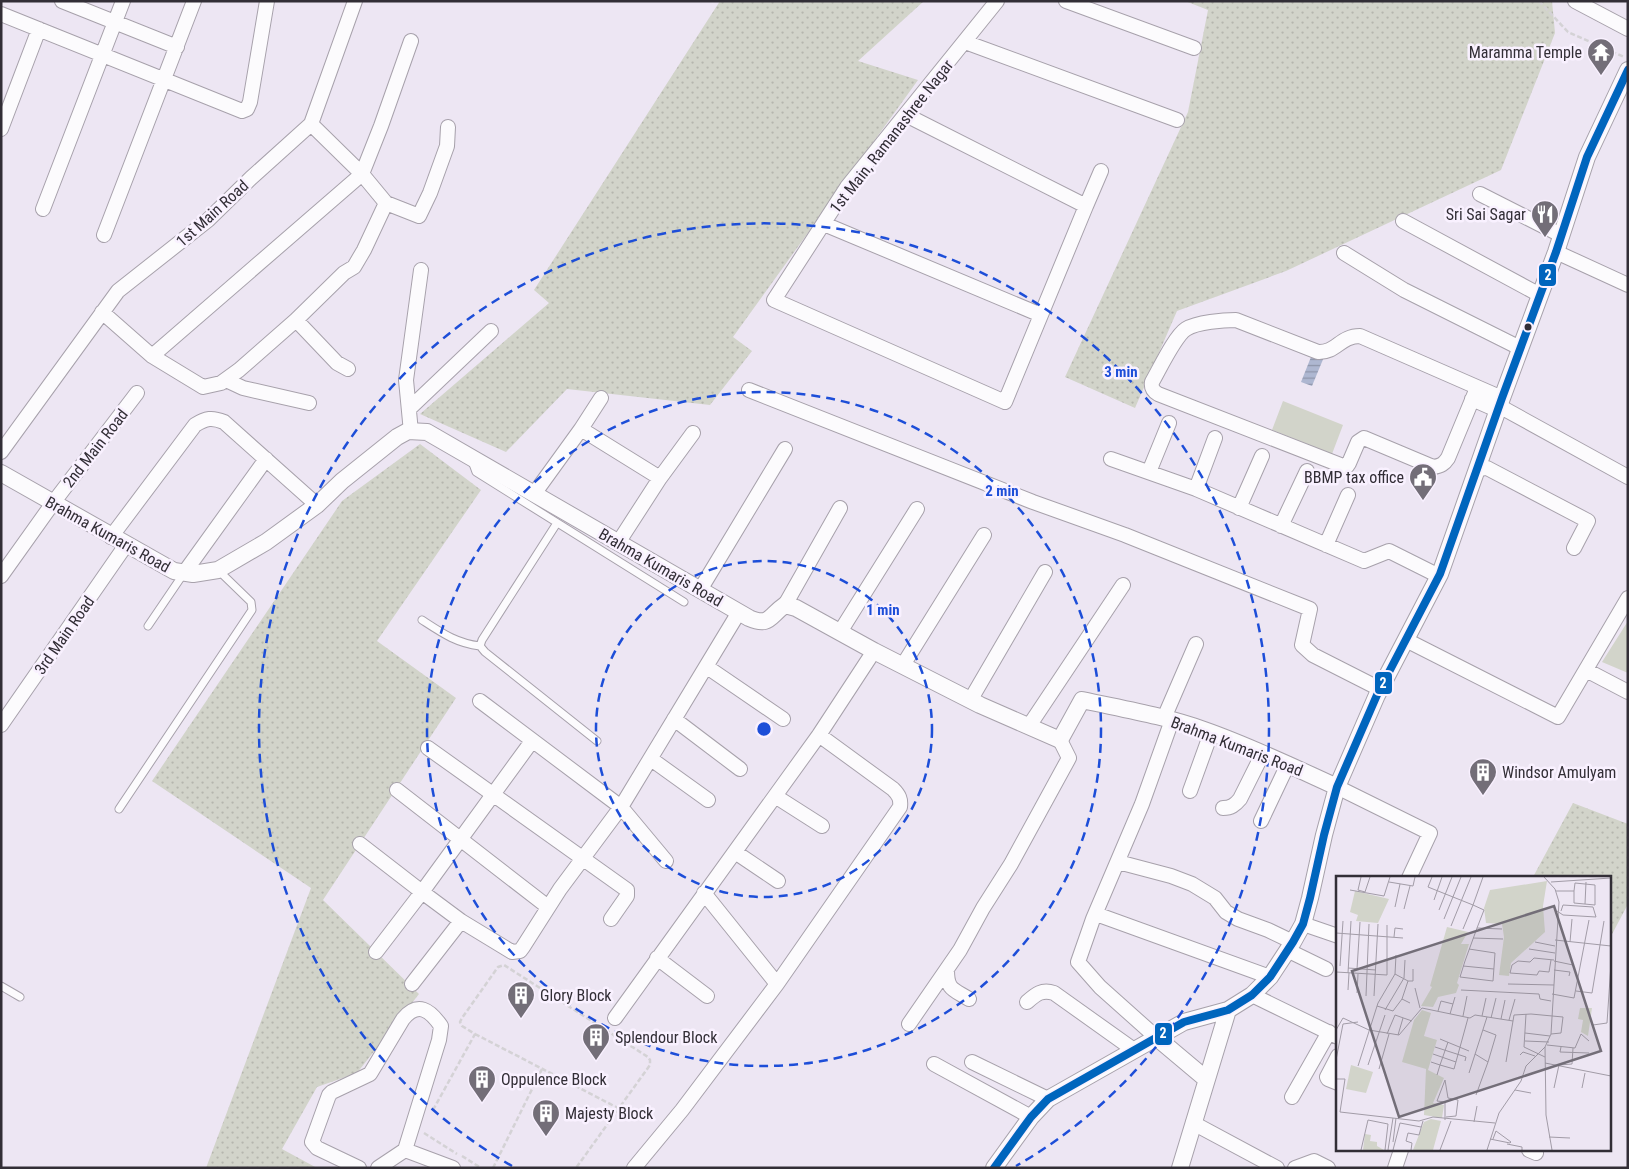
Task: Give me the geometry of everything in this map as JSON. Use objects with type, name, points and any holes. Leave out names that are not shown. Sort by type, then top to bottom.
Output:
[{"type":"street","points":[[62,1],[177,46]]},
{"type":"street","points":[[43,209],[123,1]]},
{"type":"street","points":[[104,235],[194,1]]},
{"type":"street","points":[[1,14],[242,111],[245,110],[250,102],[267,1]]},
{"type":"street","name":"1st Main Road","points":[[1,452],[118,292],[208,220],[311,124],[355,1]]},
{"type":"street","name":"1st Main, Ramanashree Nagar","points":[[997,1],[847,187],[774,300],[1005,402],[1041,315]]},
{"type":"street","points":[[1066,1],[1194,48]]},
{"type":"street","points":[[1575,1],[1628,29]]},
{"type":"street","points":[[1,129],[39,29]]},
{"type":"street","points":[[152,356],[362,174],[382,126],[411,41]]},
{"type":"street","points":[[964,42],[1177,120]]},
{"type":"street","points":[[994,1168],[1031,1117],[1048,1099],[1184,1022],[1228,1010],[1252,996],[1270,977],[1303,924],[1337,786],[1380,689],[1439,576],[1499,405],[1556,252],[1587,157],[1628,70]]},
{"type":"street","points":[[906,115],[1086,206]]},
{"type":"street","points":[[311,124],[362,174],[386,203],[419,216],[430,193],[447,146],[448,127]]},
{"type":"street","points":[[824,224],[1041,315],[1101,171]]},
{"type":"street","points":[[1480,194],[1561,235]]},
{"type":"street","points":[[102,312],[152,356],[203,387],[221,383],[239,370],[296,320],[344,273],[354,267],[386,203]]},
{"type":"street","points":[[1403,221],[1540,295]]},
{"type":"street","points":[[1556,252],[1628,285]]},
{"type":"street","points":[[1344,253],[1404,290],[1520,348]]},
{"type":"street","points":[[411,432],[406,380],[421,270]]},
{"type":"street","points":[[296,320],[337,363],[348,369]]},
{"type":"street","points":[[1474,394],[1444,464],[1434,467],[1364,438],[1358,442],[1347,466],[1343,466],[1158,394],[1151,386],[1177,338],[1185,329],[1193,326],[1225,320],[1236,320],[1318,352],[1326,352],[1350,336],[1360,336],[1499,405],[1628,477]]},
{"type":"street","points":[[409,409],[491,331]]},
{"type":"street","points":[[226,380],[243,388],[309,403]]},
{"type":"street","points":[[749,390],[1033,502],[1125,535],[1310,609],[1302,645],[1313,655],[1380,689]]},
{"type":"street","name":"2nd Main Road","points":[[1,576],[52,503],[137,393]]},
{"type":"street","points":[[534,494],[601,398]]},
{"type":"street","points":[[111,537],[195,424],[205,419],[214,418],[224,422],[318,505]]},
{"type":"street","points":[[1149,472],[1169,423]]},
{"type":"street","points":[[581,429],[660,478]]},
{"type":"street","name":"Brahma Kumaris Road","points":[[1,473],[174,572],[193,574],[218,570],[266,542],[318,505],[342,481],[397,437],[411,432],[427,432],[749,618],[760,623],[768,620],[785,605]]},
{"type":"street","points":[[618,543],[660,478],[693,433]]},
{"type":"street","points":[[1196,489],[1216,438]]},
{"type":"street","points":[[700,590],[785,449]]},
{"type":"street","points":[[1239,508],[1262,456]]},
{"type":"street","points":[[184,573],[266,459]]},
{"type":"street","points":[[1111,459],[1196,489],[1364,561],[1389,551],[1439,576]]},
{"type":"street","points":[[1477,469],[1487,468],[1588,521],[1574,548]]},
{"type":"street","points":[[1281,526],[1307,471]]},
{"type":"street","points":[[1326,545],[1348,495]]},
{"type":"street","points":[[840,508],[785,605],[796,608],[874,651],[970,699],[1060,740],[1069,758],[1011,864],[947,970],[909,1024]]},
{"type":"street","points":[[840,632],[917,509]]},
{"type":"street","points":[[903,666],[984,535]]},
{"type":"street","name":"3rd Main Road","points":[[1,725],[126,545]]},
{"type":"street","points":[[970,699],[1045,572]]},
{"type":"street","points":[[1029,726],[1123,585]]},
{"type":"street","points":[[1406,640],[1558,717],[1628,598]]},
{"type":"street","points":[[360,844],[461,921],[507,949],[516,952],[520,951],[548,907],[621,807],[739,612]]},
{"type":"street","points":[[1196,644],[1168,719],[1142,804],[1078,962],[1100,987],[1206,1079]]},
{"type":"street","points":[[615,1018],[819,735],[874,651]]},
{"type":"street","points":[[707,667],[783,719]]},
{"type":"street","points":[[1586,670],[1628,692]]},
{"type":"street","name":"Brahma Kumaris Road","points":[[1060,740],[1082,700],[1168,719],[1211,733],[1263,753],[1337,786]]},
{"type":"street","points":[[480,701],[621,807],[666,861]]},
{"type":"street","points":[[674,720],[740,769]]},
{"type":"street","points":[[1190,791],[1211,733]]},
{"type":"street","points":[[634,1168],[682,1110],[778,984],[900,807],[901,800],[893,789],[819,735]]},
{"type":"street","points":[[376,952],[532,741]]},
{"type":"street","points":[[428,748],[627,890],[627,896],[611,919]]},
{"type":"street","points":[[1223,808],[1235,805],[1240,799],[1263,753]]},
{"type":"street","points":[[651,759],[708,800]]},
{"type":"street","points":[[1261,821],[1288,764]]},
{"type":"street","points":[[1337,786],[1430,833],[1410,876]]},
{"type":"street","points":[[397,790],[548,907]]},
{"type":"street","points":[[775,796],[822,826]]},
{"type":"street","points":[[735,852],[778,881]]},
{"type":"street","points":[[1118,862],[1171,876],[1192,884],[1215,898],[1226,912],[1238,919],[1268,930],[1326,969]]},
{"type":"street","points":[[704,893],[778,984]]},
{"type":"street","points":[[1096,914],[1270,977]]},
{"type":"street","points":[[412,984],[461,921]]},
{"type":"street","points":[[1303,924],[1336,935]]},
{"type":"street","points":[[657,958],[707,996]]},
{"type":"street","points":[[947,970],[947,982],[951,988],[969,999]]},
{"type":"street","points":[[1027,1002],[1040,992],[1054,993],[1134,1050]]},
{"type":"street","points":[[1252,996],[1334,1035],[1292,1097]]},
{"type":"street","points":[[360,1168],[317,1148],[312,1142],[329,1095],[370,1074],[409,1013],[416,1009],[424,1009],[434,1016],[441,1026],[439,1040],[405,1150],[378,1168]]},
{"type":"street","points":[[1180,1168],[1228,1010]]},
{"type":"street","points":[[1336,1060],[1327,1077],[1336,1082]]},
{"type":"street","points":[[972,1062],[1048,1099]]},
{"type":"street","points":[[934,1064],[1031,1117]]},
{"type":"street","points":[[1193,1122],[1277,1168]]},
{"type":"street","points":[[405,1150],[453,1168]]},
{"type":"street","points":[[1395,1168],[1400,1152]]},
{"type":"street","points":[[1295,1168],[1314,1161],[1328,1168]]},
{"type":"lane","points":[[472,458],[476,472],[684,602]]},
{"type":"lane","points":[[480,646],[557,522]]},
{"type":"lane","points":[[119,809],[252,610],[251,602],[218,570]]},
{"type":"lane","points":[[148,626],[184,573]]},
{"type":"lane","points":[[422,620],[452,639],[480,646],[597,740]]},
{"type":"lane","points":[[1,986],[20,997]]},
{"type":"path","points":[[1539,1],[1568,32],[1628,58]]},
{"type":"path","points":[[576,1168],[650,1065],[650,1060],[509,967],[504,965],[498,967],[462,1018],[460,1022],[462,1026],[618,1108]]},
{"type":"path","points":[[432,1111],[475,1034]]},
{"type":"path","points":[[493,1168],[542,1069]]},
{"type":"path","points":[[423,1128],[425,1135],[481,1168]]},
{"type":"shaded area","points":[[720,1],[924,1],[858,61],[918,80],[733,337],[752,351],[710,405],[567,389],[506,452],[420,414],[549,303],[534,290]]},
{"type":"shaded area","points":[[1185,1],[1552,1],[1555,33],[1501,170],[1286,271],[1177,311],[1135,408],[1065,377],[1188,112],[1208,10]]},
{"type":"shaded area","points":[[1283,401],[1343,425],[1332,454],[1272,430]]},
{"type":"shaded area","points":[[420,444],[481,490],[377,641],[456,698],[323,900],[419,994],[357,1073],[317,1087],[282,1149],[317,1168],[206,1168],[311,888],[152,781],[342,501]]},
{"type":"shaded area","points":[[1628,621],[1628,673],[1602,662]]},
{"type":"shaded area","points":[[1573,803],[1628,824],[1628,904],[1612,934],[1612,876],[1534,876]]},
{"type":"water","points":[[1313,352],[1324,357],[1312,386],[1301,382]]},
{"type":"transit line","name":"2","points":[[994,1168],[1031,1117],[1048,1099],[1184,1022],[1228,1010],[1252,995],[1270,977],[1293,942],[1303,924],[1337,787],[1377,695],[1440,574],[1556,252],[1587,157],[1628,70]]},
{"type":"place","name":"Maramma Temple","points":[[1601,76]]},
{"type":"place","name":"Sri Sai Sagar","points":[[1545,238]]},
{"type":"place","name":"BBMP tax office","points":[[1423,501]]},
{"type":"place","name":"Windsor Amulyam","points":[[1483,796]]},
{"type":"place","name":"Glory Block","points":[[521,1019]]},
{"type":"place","name":"Splendour Block","points":[[596,1061]]},
{"type":"place","name":"Oppulence Block","points":[[482,1103]]},
{"type":"place","name":"Majesty Block","points":[[546,1137]]}]
